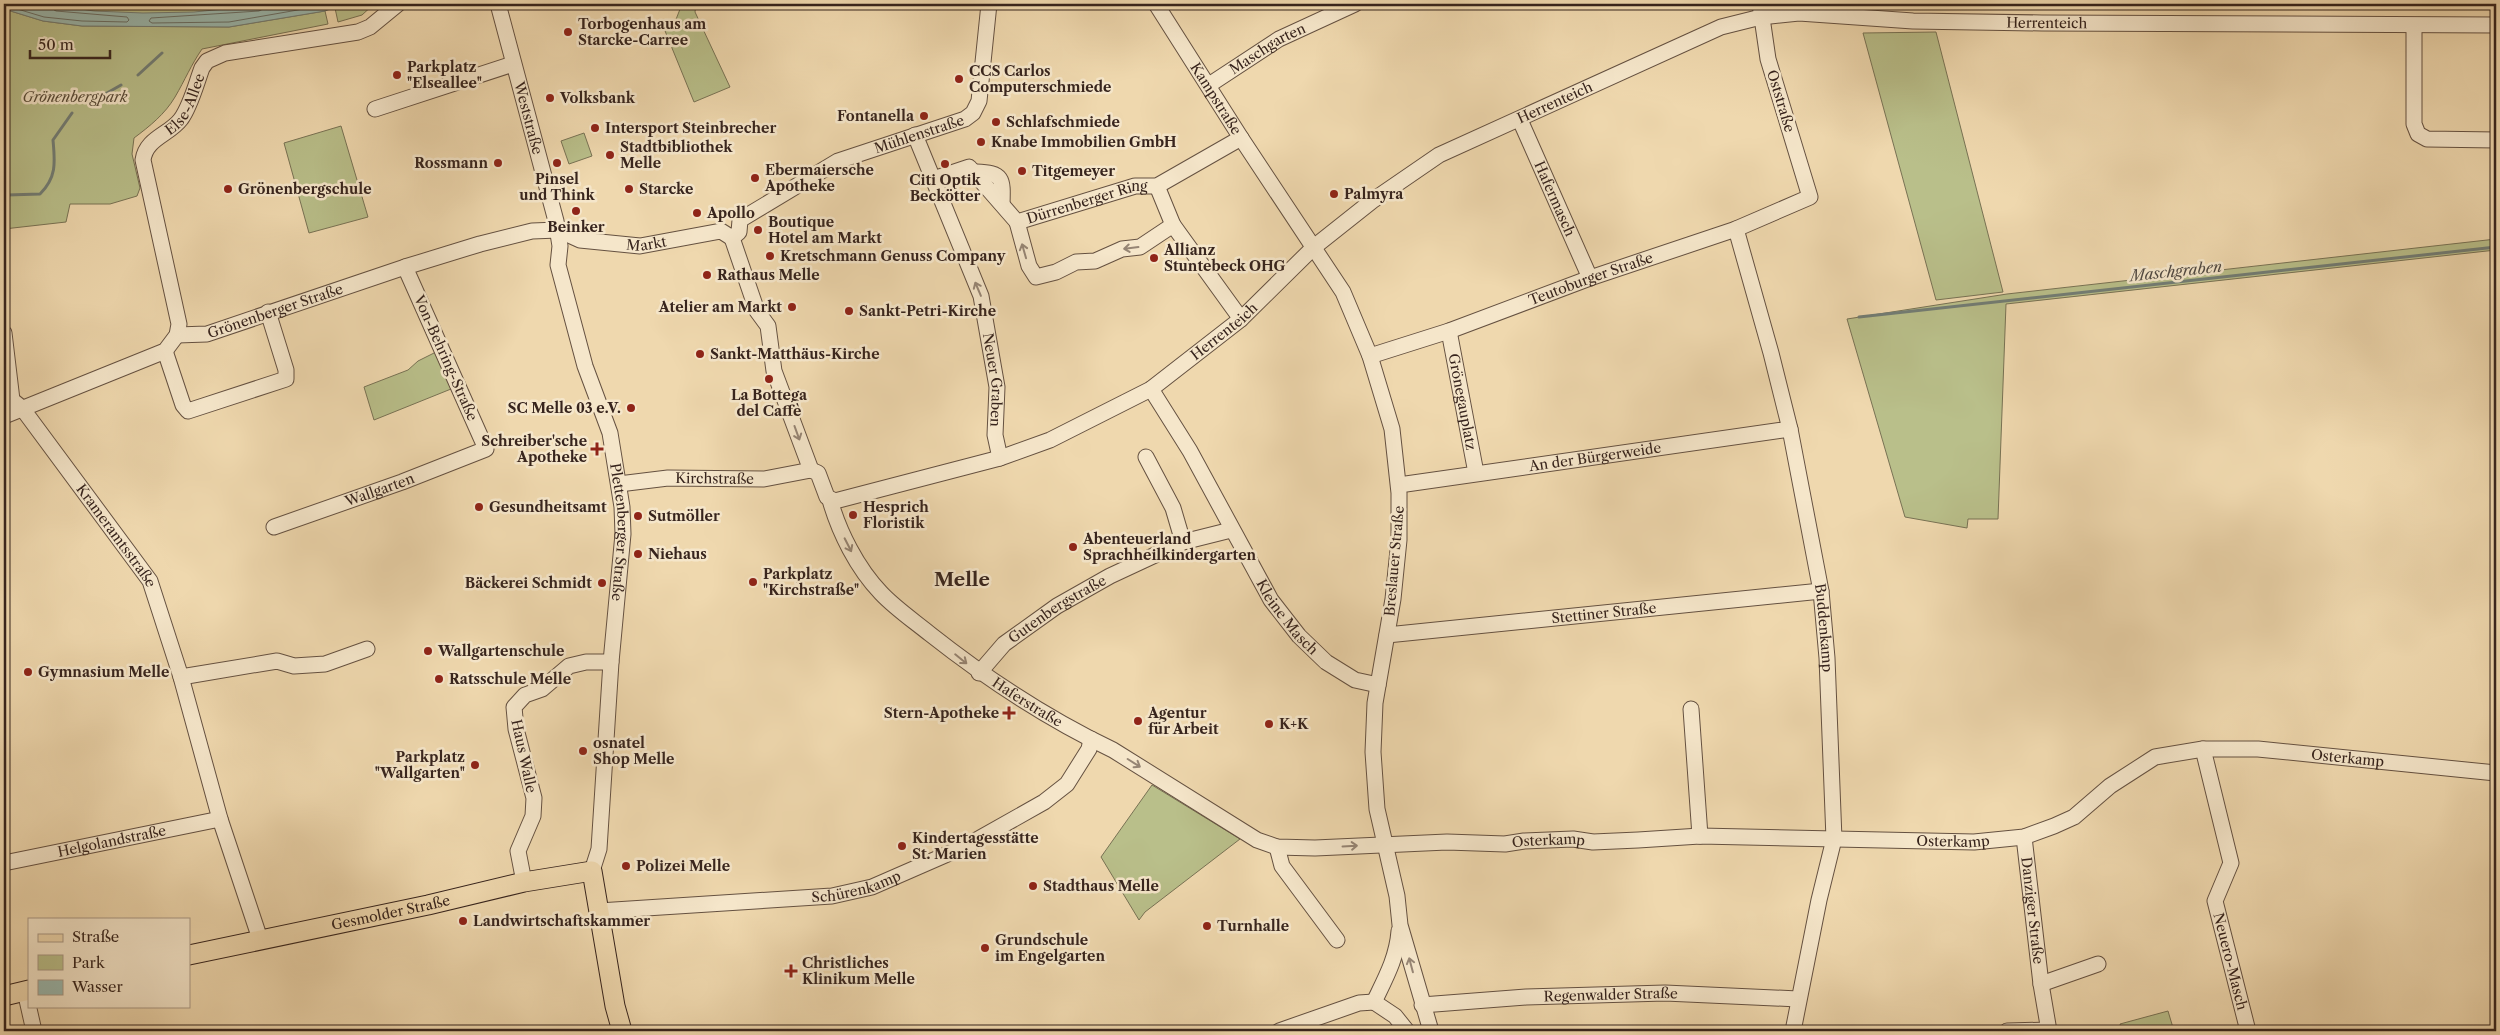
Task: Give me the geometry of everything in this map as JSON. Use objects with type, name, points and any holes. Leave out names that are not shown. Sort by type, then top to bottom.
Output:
[{"type":"main road","name":"Gesmolder Straße","points":[[190,955],[428,905],[524,882],[592,872]]},
{"type":"main road","points":[[592,872],[615,1006],[622,1031]]},
{"type":"main road","points":[[4,996],[27,991]]},
{"type":"street","name":"Else-Allee","points":[[177,336],[179,324],[142,160],[144,151],[182,118],[202,68],[216,55],[358,32],[370,27],[398,4]]},
{"type":"street","name":"Weststraße","points":[[498,4],[558,230]]},
{"type":"street","name":"Mühlenstraße","points":[[732,238],[739,232],[740,220],[838,161],[965,119],[973,113],[979,101],[989,4]]},
{"type":"street","name":"Kampstraße","points":[[1156,4],[1277,192]]},
{"type":"street","name":"Maschgarten","points":[[1209,85],[1279,39],[1355,4]]},
{"type":"street","name":"Herrenteich","points":[[830,500],[840,500],[1000,458],[1050,440],[1151,389],[1241,319],[1314,246],[1372,200],[1439,156],[1760,10],[1913,20],[2042,24],[2496,25]]},
{"type":"street","name":"Oststraße","points":[[1760,10],[1768,59],[1810,197]]},
{"type":"street","points":[[2414,26],[2414,124],[2418,134],[2427,139],[2496,140]]},
{"type":"street","points":[[375,109],[513,64]]},
{"type":"street","name":"Hafermasch","points":[[1520,120],[1590,278]]},
{"type":"street","name":"Neuer Graben","points":[[915,135],[981,296],[997,386],[995,435],[1000,458]]},
{"type":"street","name":"Dürrenberger Ring","points":[[1017,222],[1135,186],[1157,186],[1241,138]]},
{"type":"street","name":"Dürrenberger Ring","points":[[934,185],[969,167],[976,172],[1017,222],[1029,266],[1036,277],[1056,272],[1076,262],[1095,261],[1122,249],[1140,247],[1173,225]]},
{"type":"street","name":"Dürrenberger Ring","points":[[1157,186],[1173,225],[1241,319]]},
{"type":"street","name":"Breslauer Straße","points":[[1277,192],[1343,292],[1370,356],[1392,428],[1399,485],[1399,540],[1393,599],[1378,685],[1373,752],[1377,809],[1397,896],[1400,925],[1431,1031]]},
{"type":"street","name":"Teutoburger Straße","points":[[1370,356],[1450,330],[1590,278],[1736,229],[1810,197]]},
{"type":"street","name":"Buddenkamp","points":[[1736,229],[1772,353],[1790,430],[1821,591],[1828,668],[1834,839],[1798,999],[1793,1031]]},
{"type":"street","name":"Grönenberger Straße","points":[[177,336],[207,334],[268,312],[480,244],[532,231],[558,230]]},
{"type":"street","name":"Markt","points":[[558,230],[580,240],[640,246],[721,231],[732,238]]},
{"type":"street","name":"Plettenberger Straße","points":[[558,230],[560,246],[558,265],[585,366],[610,434],[619,484],[623,534],[610,662],[599,849],[592,872]]},
{"type":"street","points":[[732,238],[757,311],[768,326],[774,371],[811,470],[818,473],[830,500]]},
{"type":"street","name":"Von-Behring-Straße","points":[[405,267],[486,449]]},
{"type":"street","points":[[165,351],[183,405],[188,411],[286,379],[286,370],[268,312]]},
{"type":"street","name":"Grönegauplatz","points":[[1450,330],[1476,473]]},
{"type":"street","name":"Krameramtsstraße","points":[[4,333],[12,400],[22,408],[150,581],[181,677],[220,819],[260,939]]},
{"type":"street","points":[[4,416],[165,351],[177,336]]},
{"type":"street","name":"Kleine Masch","points":[[1151,389],[1190,451],[1271,600],[1299,636],[1336,670],[1355,680],[1378,685]]},
{"type":"street","name":"An der Bürgerweide","points":[[1399,485],[1790,430]]},
{"type":"street","name":"Wallgarten","points":[[274,528],[486,449]]},
{"type":"street","points":[[1146,457],[1173,508],[1183,542]]},
{"type":"street","name":"Kirchstraße","points":[[619,484],[668,478],[764,480],[811,470]]},
{"type":"street","name":"Haferstraße","points":[[830,500],[834,516],[853,554],[880,592],[979,673],[1113,750],[1257,840],[1277,846],[1315,848],[1385,844]]},
{"type":"street","name":"Gutenbergstraße","points":[[979,673],[1004,644],[1057,606],[1110,576],[1183,542],[1232,530]]},
{"type":"street","name":"Stettiner Straße","points":[[1387,635],[1821,591]]},
{"type":"street","points":[[181,677],[277,661],[294,666],[325,664],[367,649]]},
{"type":"street","name":"Haus Walle","points":[[524,882],[518,851],[532,816],[534,798],[519,744],[514,707],[524,695],[542,689],[569,666],[586,662],[610,662]]},
{"type":"street","points":[[1691,709],[1700,836]]},
{"type":"street","name":"Schürenkamp","points":[[599,910],[832,896],[872,887],[966,846],[1044,802],[1067,784],[1090,749],[1091,739]]},
{"type":"street","name":"Osterkamp","points":[[1385,844],[1496,844],[1524,840],[1573,839],[1593,842],[1700,836],[1974,842],[2024,837],[2074,817],[2110,786],[2155,757],[2203,749],[2258,749],[2496,773]]},
{"type":"street","name":"Neuero-Masch","points":[[2203,749],[2231,863],[2215,901],[2248,1031]]},
{"type":"street","name":"Helgolandstraße","points":[[4,863],[220,819]]},
{"type":"street","name":"Danziger Straße","points":[[2007,1031],[2049,1031],[2041,984],[2024,837]]},
{"type":"street","points":[[1277,846],[1282,866],[1337,940]]},
{"type":"street","name":"Breslauer Straße","points":[[1374,1002],[1391,968],[1398,944],[1400,925]]},
{"type":"street","name":"Danziger Straße","points":[[2041,984],[2098,964]]},
{"type":"street","name":"Regenwalder Straße","points":[[1422,1005],[1526,997],[1664,993],[1798,999]]},
{"type":"street","points":[[1279,1031],[1309,1026],[1359,1003],[1374,1002],[1395,1016],[1407,1031]]},
{"type":"street","points":[[30,1008],[34,1031]]},
{"type":"green space","points":[[47,4],[274,4],[221,11],[160,14],[99,12]]},
{"type":"green space","points":[[343,4],[374,4],[362,15],[338,22],[335,8]]},
{"type":"green space","points":[[682,4],[696,4],[695,12],[730,87],[694,102],[663,26],[675,22]]},
{"type":"green space","name":"Grönenbergpark","points":[[4,9],[43,21],[82,26],[229,27],[325,11],[328,24],[202,49],[167,109],[134,138],[132,154],[140,188],[137,196],[110,204],[70,204],[66,222],[4,229]]},
{"type":"green space","points":[[1936,32],[2003,292],[1936,300],[1863,33]]},
{"type":"green space","points":[[341,126],[368,217],[309,233],[284,143]]},
{"type":"green space","points":[[584,133],[592,156],[569,164],[561,141]]},
{"type":"green space","points":[[2496,239],[2496,250],[2006,304],[1998,519],[1968,519],[1967,528],[1905,517],[1847,319],[2007,294]]},
{"type":"green space","points":[[436,352],[451,389],[374,420],[364,387],[408,370],[418,361]]},
{"type":"green space","points":[[1152,785],[1240,839],[1145,912],[1139,920],[1101,857]]},
{"type":"green space","points":[[2168,1011],[2174,1031],[2122,1031],[2120,1024]]},
{"type":"water","points":[[4,4],[47,4],[94,11],[143,13],[194,12],[274,4],[343,4],[325,11],[229,27],[82,26],[43,21],[4,9]]},
{"type":"waterway","points":[[138,75],[162,53]]},
{"type":"waterway","points":[[93,101],[121,85]]},
{"type":"waterway","points":[[4,192],[7,195],[40,194],[46,188],[54,169],[53,140],[72,113]]},
{"type":"waterway","name":"Maschgraben","points":[[1859,317],[2496,247]]},
{"type":"place","name":"Torbogenhaus am Starcke-Carree","points":[[568,32]]},
{"type":"place","name":"Parkplatz \"Elseallee\"","points":[[397,75]]},
{"type":"place","name":"CCS Carlos Computerschmiede","points":[[959,79]]},
{"type":"place","name":"Volksbank","points":[[550,98]]},
{"type":"place","name":"Fontanella","points":[[924,116]]},
{"type":"place","name":"Schlafschmiede","points":[[996,122]]},
{"type":"place","name":"Intersport Steinbrecher","points":[[595,128]]},
{"type":"place","name":"Knabe Immobilien GmbH","points":[[981,142]]},
{"type":"place","name":"Stadtbibliothek Melle","points":[[610,155]]},
{"type":"place","name":"Rossmann","points":[[498,163]]},
{"type":"place","name":"Pinsel und Think","points":[[557,163]]},
{"type":"place","name":"Citi Optik Beckötter","points":[[945,164]]},
{"type":"place","name":"Titgemeyer","points":[[1022,171]]},
{"type":"place","name":"Ebermaiersche Apotheke","points":[[755,178]]},
{"type":"place","name":"Grönenbergschule","points":[[228,189]]},
{"type":"place","name":"Starcke","points":[[629,189]]},
{"type":"place","name":"Palmyra","points":[[1334,194]]},
{"type":"place","name":"Beinker","points":[[576,211]]},
{"type":"place","name":"Apollo","points":[[697,213]]},
{"type":"place","name":"Boutique Hotel am Markt","points":[[758,230]]},
{"type":"place","name":"Kretschmann Genuss Company","points":[[770,256]]},
{"type":"place","name":"Allianz Stuntebeck OHG","points":[[1154,258]]},
{"type":"place","name":"Rathaus Melle","points":[[707,275]]},
{"type":"place","name":"Atelier am Markt","points":[[792,307]]},
{"type":"place","name":"Sankt-Petri-Kirche","points":[[849,311]]},
{"type":"place","name":"Sankt-Matthäus-Kirche","points":[[700,354]]},
{"type":"place","name":"La Bottega del Caffè","points":[[769,379]]},
{"type":"place","name":"SC Melle 03 e.V.","points":[[631,408]]},
{"type":"place","name":"Schreiber'sche Apotheke","points":[[597,449]]},
{"type":"place","name":"Gesundheitsamt","points":[[479,507]]},
{"type":"place","name":"Hesprich Floristik","points":[[853,515]]},
{"type":"place","name":"Sutmöller","points":[[638,516]]},
{"type":"place","name":"Abenteuerland Sprachheilkindergarten","points":[[1073,547]]},
{"type":"place","name":"Niehaus","points":[[638,554]]},
{"type":"place","name":"Parkplatz \"Kirchstraße\"","points":[[753,582]]},
{"type":"place","name":"Bäckerei Schmidt","points":[[602,583]]},
{"type":"place","name":"Wallgartenschule","points":[[428,651]]},
{"type":"place","name":"Gymnasium Melle","points":[[28,672]]},
{"type":"place","name":"Ratsschule Melle","points":[[439,679]]},
{"type":"place","name":"Stern-Apotheke","points":[[1009,713]]},
{"type":"place","name":"Agentur für Arbeit","points":[[1138,721]]},
{"type":"place","name":"K+K","points":[[1269,724]]},
{"type":"place","name":"osnatel Shop Melle","points":[[583,751]]},
{"type":"place","name":"Parkplatz \"Wallgarten\"","points":[[475,765]]},
{"type":"place","name":"Kindertagesstätte St. Marien","points":[[902,846]]},
{"type":"place","name":"Polizei Melle","points":[[626,866]]},
{"type":"place","name":"Stadthaus Melle","points":[[1033,886]]},
{"type":"place","name":"Landwirtschaftskammer","points":[[463,921]]},
{"type":"place","name":"Turnhalle","points":[[1207,926]]},
{"type":"place","name":"Grundschule im Engelgarten","points":[[985,948]]},
{"type":"place","name":"Christliches Klinikum Melle","points":[[791,971]]},
{"type":"district","name":"Melle","points":[[962,579]]}]
